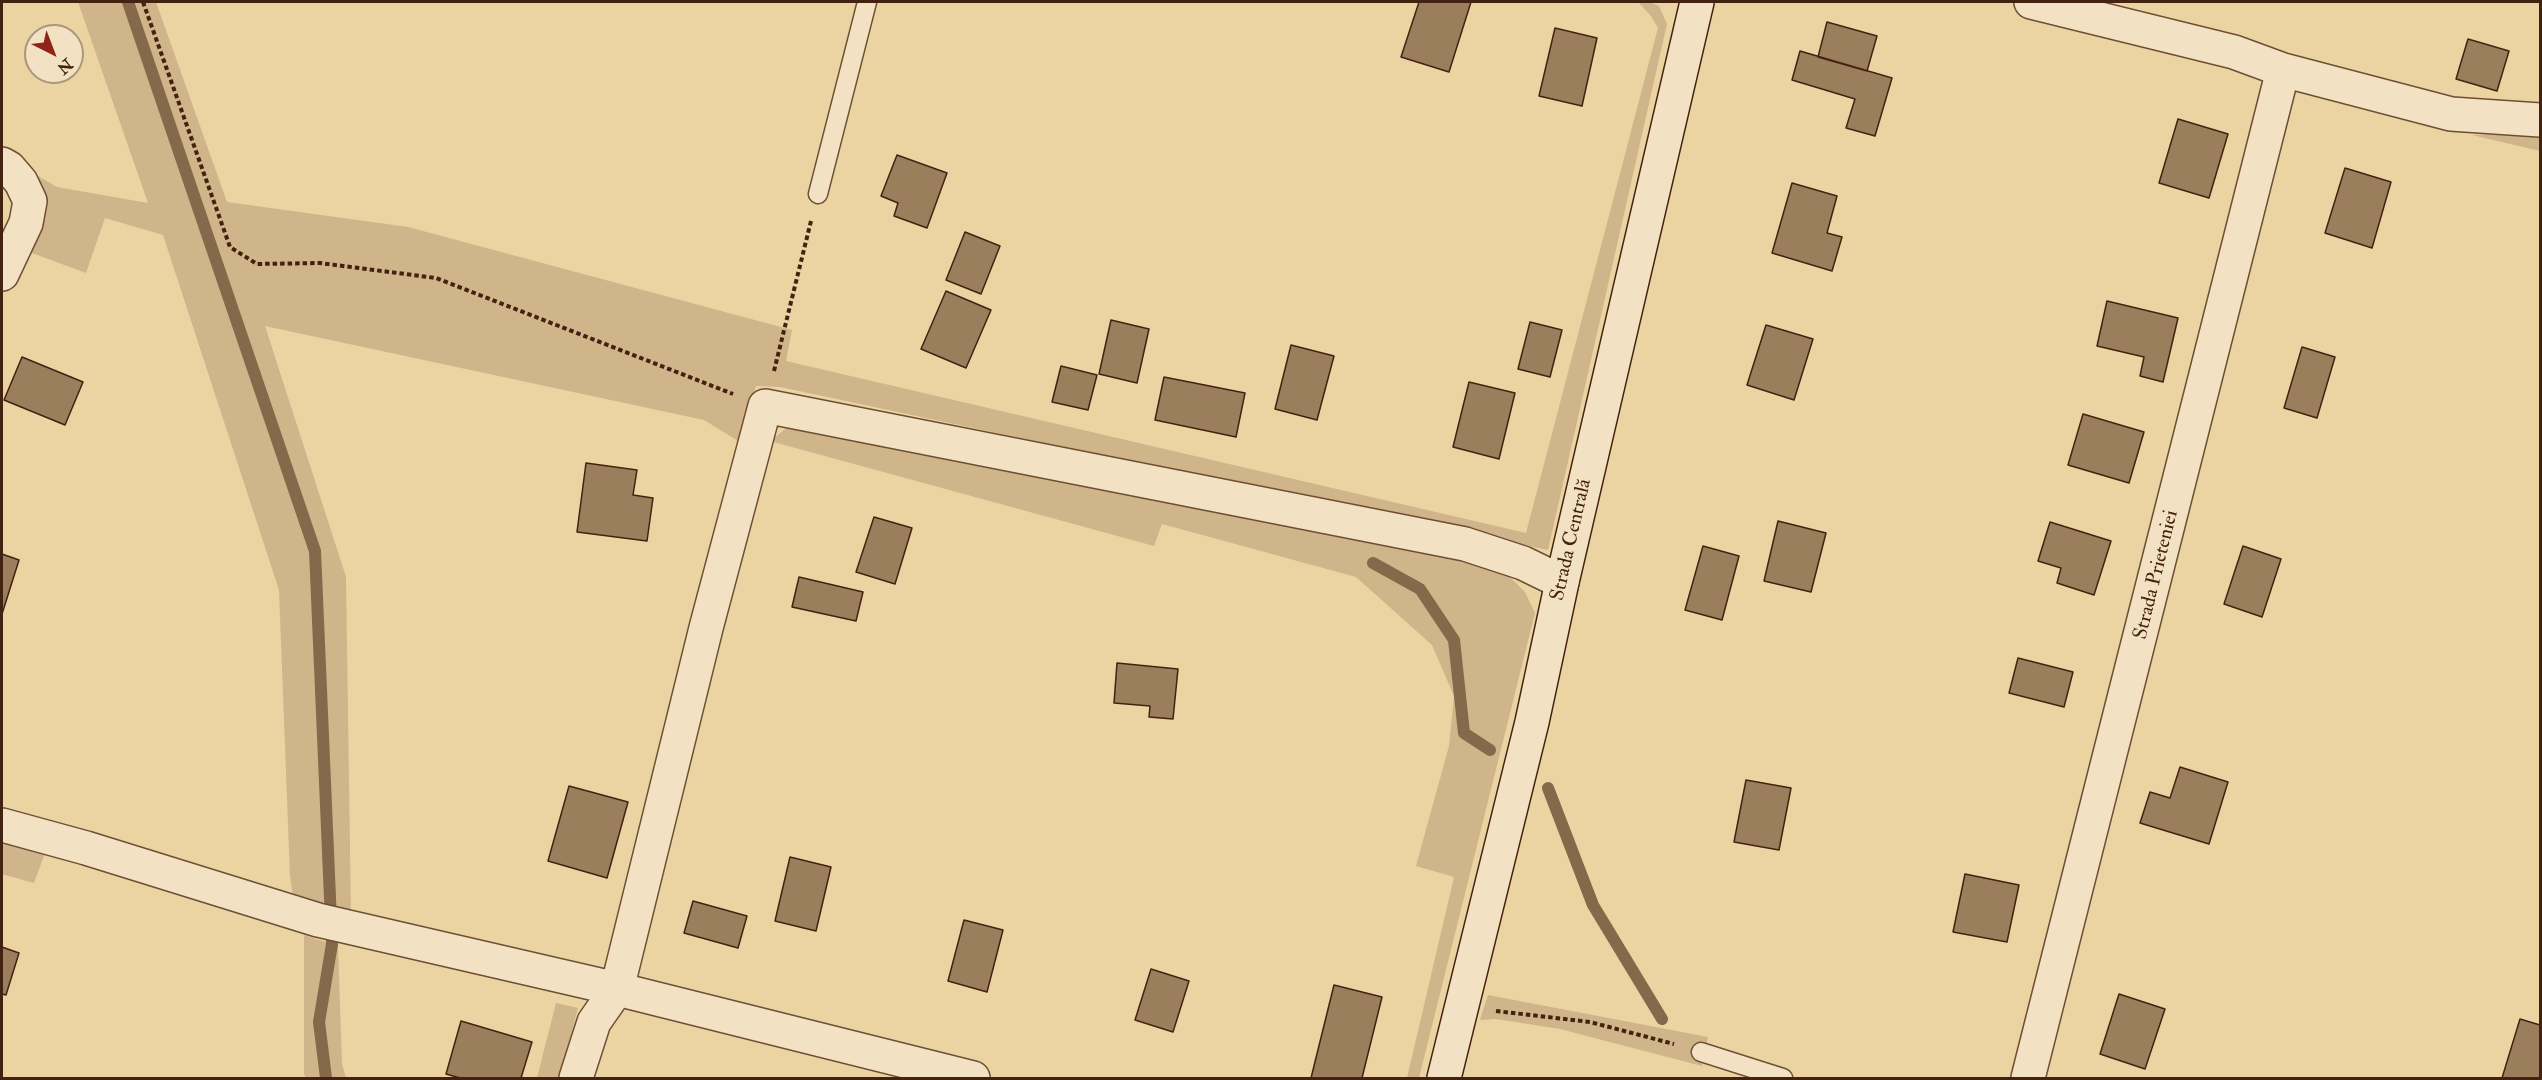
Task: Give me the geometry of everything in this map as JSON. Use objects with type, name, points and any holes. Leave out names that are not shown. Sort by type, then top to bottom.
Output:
[{"type":"street","name":"Strada Centrală","points":[[1444,1078],[1532,722],[1562,582],[1697,2]]},
{"type":"street","points":[[2031,2],[2234,52],[2283,70],[2451,114],[2539,117]]},
{"type":"street","name":"Strada Prieteniei","points":[[2028,1078],[2283,70]]},
{"type":"street","points":[[2,164],[21,182],[30,201],[26,223],[2,274]]},
{"type":"street","points":[[576,1078],[594,1022],[617,989],[706,628],[765,406],[1465,544],[1523,563],[1562,582]]},
{"type":"street","points":[[2,825],[117,857],[318,920],[617,989],[973,1078]]},
{"type":"lane","points":[[818,194],[867,2]]},
{"type":"lane","points":[[1701,1052],[1783,1078]]},
{"type":"path","points":[[142,2],[230,247],[257,264],[320,263],[435,278],[765,406],[818,194]]},
{"type":"path","points":[[1462,1006],[1590,1022],[1701,1052]]},
{"type":"shaded area","points":[[78,2],[156,2],[227,202],[408,227],[792,330],[786,361],[1526,533],[1658,28],[1638,2],[1650,2],[1659,6],[1667,24],[1548,550],[780,387],[756,386],[738,441],[704,420],[265,326],[346,577],[351,917],[294,903],[290,876],[279,590],[163,235],[105,218],[86,273],[24,250],[31,172],[57,187],[148,203]]},
{"type":"shaded area","points":[[2540,133],[2540,151],[2472,135]]},
{"type":"shaded area","points":[[789,426],[1456,554],[1508,575],[1525,592],[1535,613],[1419,1078],[1407,1078],[1454,877],[1416,866],[1449,746],[1454,696],[1432,645],[1356,577],[1162,524],[1154,546],[770,441]]},
{"type":"shaded area","points":[[2,838],[45,853],[34,883],[2,874]]},
{"type":"shaded area","points":[[304,935],[338,946],[342,1064],[346,1078],[306,1078],[304,1074]]},
{"type":"shaded area","points":[[1488,995],[1708,1037],[1702,1066],[1560,1029],[1496,1019],[1480,1020]]},
{"type":"shaded area","points":[[556,1003],[578,1008],[560,1078],[537,1078]]},
{"type":"building","points":[[1419,2],[1471,2],[1449,72],[1401,57]]},
{"type":"building","points":[[1827,22],[1877,36],[1867,71],[1818,57]]},
{"type":"building","points":[[1555,28],[1597,38],[1582,106],[1539,96]]},
{"type":"building","points":[[2468,39],[2509,51],[2497,91],[2456,79]]},
{"type":"building","points":[[1800,51],[1892,78],[1875,136],[1846,128],[1855,99],[1792,80]]},
{"type":"building","points":[[2178,119],[2228,134],[2209,198],[2159,183]]},
{"type":"building","points":[[897,155],[947,173],[927,228],[894,216],[898,203],[881,196]]},
{"type":"building","points":[[2345,168],[2391,182],[2372,248],[2325,233]]},
{"type":"building","points":[[1792,183],[1837,196],[1827,233],[1842,237],[1832,271],[1772,253]]},
{"type":"building","points":[[965,232],[1000,246],[981,294],[946,280]]},
{"type":"building","points":[[946,291],[991,310],[966,368],[921,349]]},
{"type":"building","points":[[2107,301],[2178,318],[2163,382],[2140,376],[2144,357],[2097,346]]},
{"type":"building","points":[[1111,320],[1149,329],[1137,383],[1099,374]]},
{"type":"building","points":[[1530,322],[1562,330],[1550,377],[1518,369]]},
{"type":"building","points":[[1766,325],[1813,339],[1794,400],[1747,385]]},
{"type":"building","points":[[1291,345],[1334,356],[1317,420],[1275,409]]},
{"type":"building","points":[[2302,347],[2335,357],[2317,418],[2284,408]]},
{"type":"building","points":[[22,357],[83,382],[65,425],[4,400]]},
{"type":"building","points":[[1061,366],[1097,375],[1088,410],[1052,402]]},
{"type":"building","points":[[1164,377],[1245,393],[1236,437],[1155,420]]},
{"type":"building","points":[[1469,382],[1515,393],[1499,459],[1453,447]]},
{"type":"building","points":[[2083,414],[2144,432],[2129,483],[2068,465]]},
{"type":"building","points":[[586,463],[637,470],[633,495],[653,498],[647,541],[577,532]]},
{"type":"building","points":[[874,517],[912,528],[895,584],[856,572]]},
{"type":"building","points":[[1778,521],[1826,533],[1811,592],[1764,581]]},
{"type":"building","points":[[2050,522],[2111,541],[2094,595],[2057,583],[2061,568],[2038,561]]},
{"type":"building","points":[[1703,546],[1739,556],[1722,620],[1685,610]]},
{"type":"building","points":[[2243,546],[2281,559],[2262,617],[2224,604]]},
{"type":"building","points":[[2,554],[19,560],[2,614]]},
{"type":"building","points":[[799,577],[863,592],[856,621],[792,607]]},
{"type":"building","points":[[2018,658],[2073,672],[2064,707],[2009,693]]},
{"type":"building","points":[[1117,663],[1178,669],[1173,719],[1149,717],[1150,706],[1114,703]]},
{"type":"building","points":[[2180,767],[2228,782],[2209,844],[2140,823],[2150,792],[2170,798]]},
{"type":"building","points":[[1746,780],[1791,788],[1779,850],[1734,842]]},
{"type":"building","points":[[569,786],[628,802],[607,878],[548,861]]},
{"type":"building","points":[[790,857],[831,867],[816,931],[775,921]]},
{"type":"building","points":[[1965,874],[2019,885],[2007,942],[1953,932]]},
{"type":"building","points":[[693,901],[747,916],[738,948],[684,933]]},
{"type":"building","points":[[964,920],[1003,930],[987,992],[948,981]]},
{"type":"building","points":[[2,947],[19,953],[6,995],[2,994]]},
{"type":"building","points":[[1151,969],[1189,981],[1173,1032],[1135,1020]]},
{"type":"building","points":[[1334,985],[1382,997],[1362,1078],[1311,1078]]},
{"type":"building","points":[[2119,994],[2165,1009],[2145,1069],[2100,1054]]},
{"type":"building","points":[[2520,1019],[2540,1025],[2540,1078],[2502,1078]]},
{"type":"building","points":[[461,1021],[532,1042],[521,1078],[460,1078],[446,1074]]},
{"type":"waterway","points":[[128,2],[315,551],[332,944],[319,1022],[326,1078]]},
{"type":"waterway","points":[[1373,563],[1420,589],[1454,640],[1464,733],[1490,750]]},
{"type":"waterway","points":[[1548,788],[1593,905],[1662,1019]]}]
